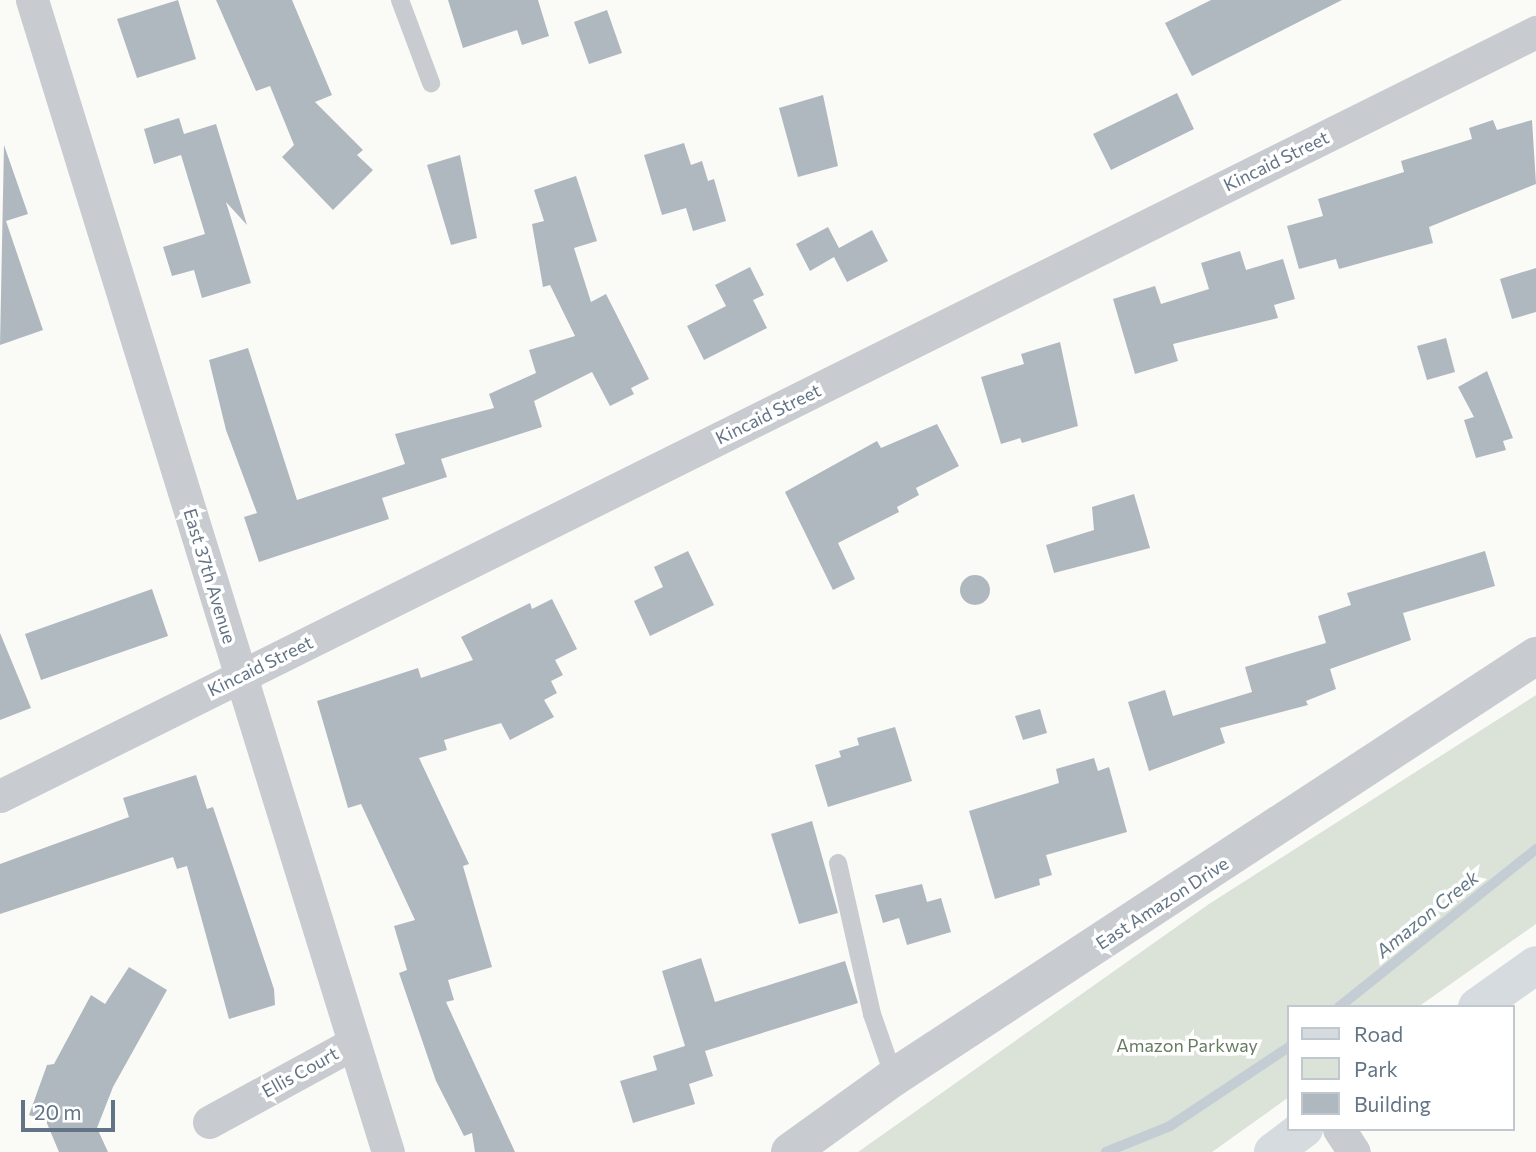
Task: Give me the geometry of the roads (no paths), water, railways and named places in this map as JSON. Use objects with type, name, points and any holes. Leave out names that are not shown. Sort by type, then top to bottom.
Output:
[{"type":"main road","points":[[1480,1005],[1536,965]]},
{"type":"main road","points":[[1273,1152],[1301,1131]]},
{"type":"street","name":"East 37th Avenue","points":[[33,0],[388,1152]]},
{"type":"street","name":"Kincaid Street","points":[[0,796],[1536,32]]},
{"type":"street","name":"East Amazon Drive","points":[[790,1152],[894,1077],[1536,656]]},
{"type":"street","name":"Ellis Court","points":[[209,1122],[354,1043]]},
{"type":"street","points":[[1340,1131],[1354,1152]]},
{"type":"lane","points":[[400,0],[431,83]]},
{"type":"lane","points":[[838,863],[872,1014],[894,1077]]},
{"type":"waterway","name":"Amazon Creek","points":[[1341,1005],[1536,849]]},
{"type":"waterway","name":"Amazon Creek","points":[[1106,1152],[1170,1126],[1288,1048]]},
{"type":"park label","name":"Amazon Parkway","points":[[1187,1045]]}]
